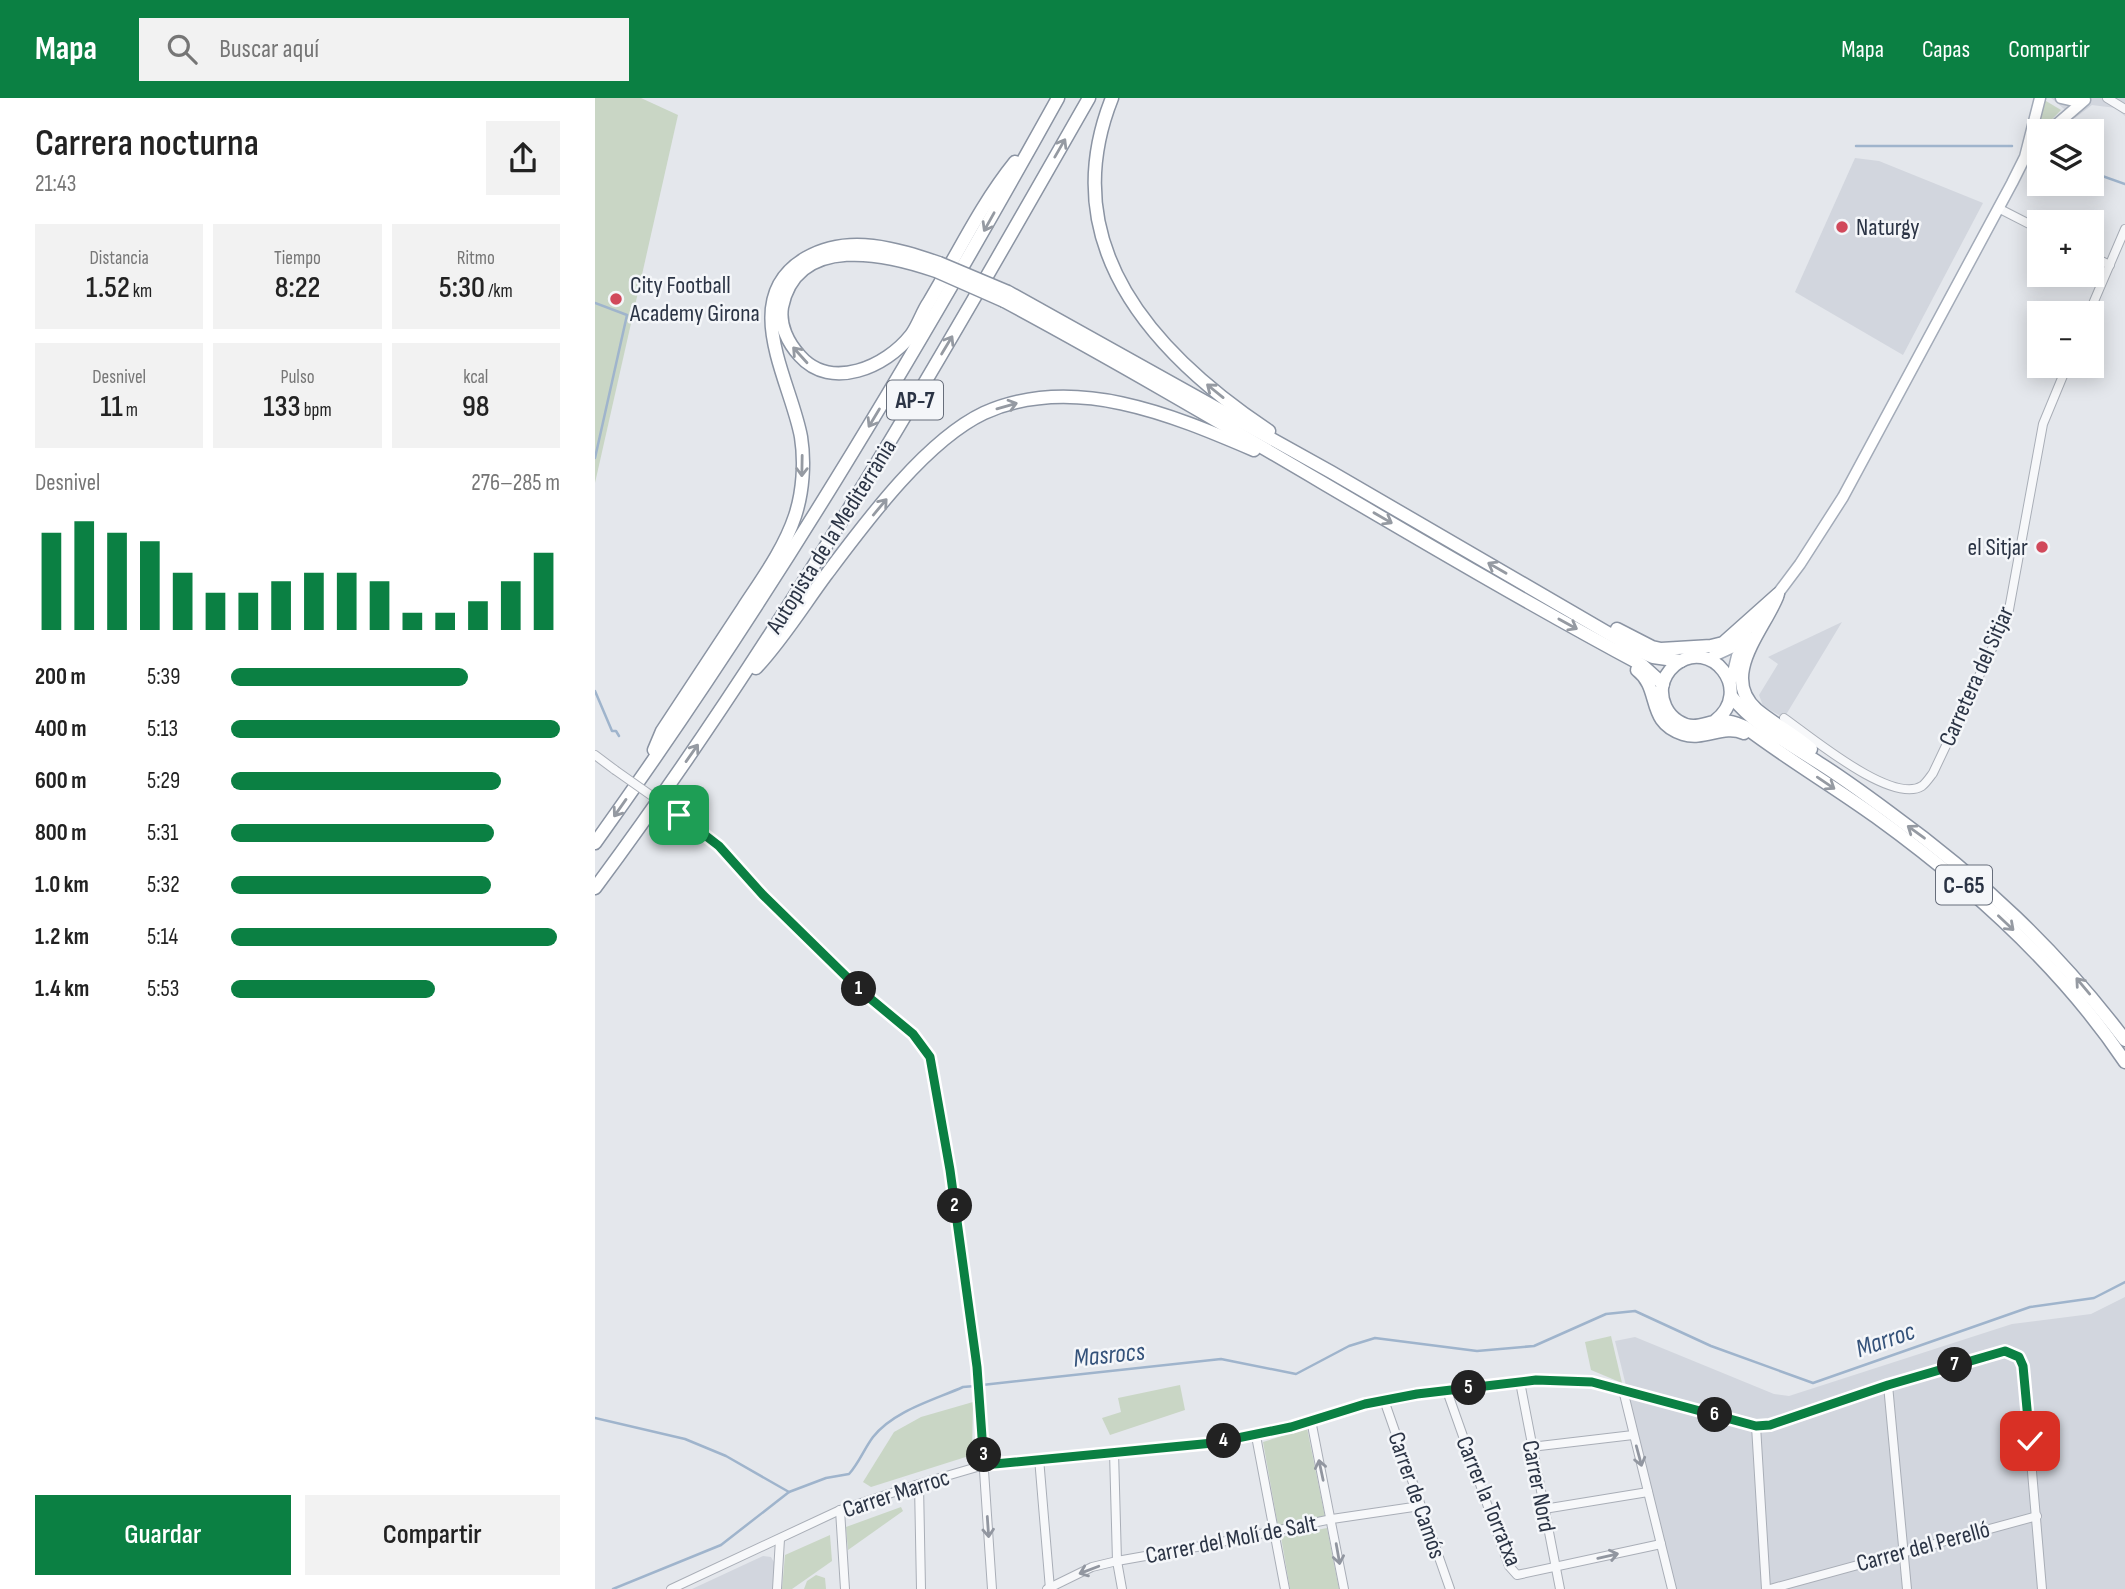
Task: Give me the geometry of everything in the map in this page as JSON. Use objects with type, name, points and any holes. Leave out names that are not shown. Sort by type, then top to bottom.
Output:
[{"type":"highway","name":"Autopista de la Mediterrània","points":[[595,843],[705,686],[796,546],[900,375],[1058,98]]},
{"type":"highway","name":"Autopista de la Mediterrània","points":[[595,888],[731,695],[874,469],[1089,98]]},
{"type":"highway","points":[[1112,98],[1104,121],[1097,158],[1096,194],[1106,250],[1129,300],[1147,325],[1194,373],[1327,478],[1642,665],[1663,684],[1673,666],[1681,661],[1691,657],[1707,659]]},
{"type":"highway","points":[[938,267],[872,255],[853,254],[824,259],[800,274],[791,285],[782,309],[786,334],[807,363],[829,374],[859,370],[887,356],[911,335],[995,186],[1042,128]]},
{"type":"highway","points":[[645,773],[662,731],[777,555],[795,516],[802,480],[801,437],[771,328],[775,297],[789,271],[813,254],[837,246],[871,245],[938,267],[1006,296],[1080,342],[1637,650],[1653,657],[1681,661]]},
{"type":"highway","points":[[731,695],[776,646],[826,575],[909,473],[959,429],[1006,405],[1034,399],[1067,397],[1102,400],[1142,408],[1183,420],[1327,478]]},
{"type":"highway","points":[[1556,603],[1579,608],[1652,647],[1668,650],[1723,643],[1778,594]]},
{"type":"highway","name":"C-65","points":[[1778,594],[1745,658],[1742,687],[1754,708],[1807,746],[1842,778]]},
{"type":"highway","name":"C-65","points":[[1601,642],[1647,679],[1657,714],[1672,729],[1697,736],[1738,730],[1769,745]]},
{"type":"highway","name":"C-65","points":[[1707,659],[1722,668],[1731,690],[1748,716],[1842,778],[1926,839],[2014,914],[2079,982],[2125,1040]]},
{"type":"highway","name":"C-65","points":[[1663,684],[1665,706],[1677,720],[1693,726],[1704,726],[1715,721],[1734,722],[1745,727],[1876,817],[1973,893],[2035,952],[2086,1011],[2125,1062]]},
{"type":"highway","points":[[1715,721],[1726,710],[1731,690]]},
{"type":"main road","points":[[1731,690],[1737,656],[1837,507],[2025,157],[2040,98]]},
{"type":"main road","points":[[2061,98],[2074,101],[2087,99]]},
{"type":"main road","points":[[2063,119],[2087,99]]},
{"type":"main road","points":[[1707,659],[1723,653],[1736,643],[1778,594]]},
{"type":"street","points":[[2107,98],[2125,109]]},
{"type":"street","points":[[1998,208],[2027,223]]},
{"type":"street","points":[[2094,301],[2125,229]]},
{"type":"street","points":[[2104,262],[2110,265]]},
{"type":"street","name":"Carretera del Sitjar","points":[[1784,718],[1860,772],[1884,785],[1914,789],[1924,785],[2008,615],[2043,424],[2062,378]]},
{"type":"street","points":[[595,755],[719,846],[763,895],[860,990],[913,1034],[930,1057],[950,1170],[977,1367],[992,1589]]},
{"type":"street","name":"Carrer Marroc","points":[[674,1588],[840,1510],[984,1465],[1213,1443],[1256,1436],[1384,1400],[1520,1382],[1592,1382],[1756,1426],[1770,1425],[1888,1385],[2005,1351],[2019,1357],[2023,1366],[2037,1516]]},
{"type":"street","name":"Carrer Nord","points":[[1520,1382],[1560,1589]]},
{"type":"street","points":[[1888,1385],[1906,1589]]},
{"type":"street","points":[[1623,1390],[1672,1589]]},
{"type":"street","name":"Carrer la Torratxa","points":[[1447,1391],[1509,1566],[1517,1575],[1556,1568]]},
{"type":"street","name":"Carrer de Camós","points":[[1384,1400],[1450,1589]]},
{"type":"street","points":[[1311,1420],[1344,1589]]},
{"type":"street","points":[[1756,1426],[1768,1589]]},
{"type":"street","points":[[1531,1447],[1633,1435]]},
{"type":"street","points":[[1256,1436],[1285,1589]]},
{"type":"street","points":[[1114,1452],[1118,1561],[1122,1589]]},
{"type":"street","points":[[1039,1458],[1049,1588]]},
{"type":"street","points":[[919,1484],[921,1589]]},
{"type":"street","points":[[1544,1509],[1649,1492]]},
{"type":"street","name":"Carrer del Molí de Salt","points":[[1049,1588],[1092,1567],[1118,1561],[1332,1519],[1420,1506]]},
{"type":"street","points":[[840,1510],[845,1589]]},
{"type":"street","points":[[2037,1516],[2042,1589]]},
{"type":"street","name":"Carrer del Perelló","points":[[1768,1589],[2037,1516]]},
{"type":"street","points":[[777,1589],[780,1539]]},
{"type":"street","points":[[1556,1568],[1661,1544]]},
{"type":"shaded area","points":[[2051,98],[2125,98],[2125,116],[2116,108],[2092,105],[2075,118]]},
{"type":"shaded area","points":[[1855,158],[1879,161],[1983,203],[1903,355],[1795,292]]},
{"type":"shaded area","points":[[1842,622],[1784,718],[1763,706],[1759,695],[1778,664],[1768,657]]},
{"type":"shaded area","points":[[2125,1297],[2125,1589],[1676,1589],[1615,1341],[1635,1337],[1774,1394],[1789,1396],[2012,1324],[2091,1314]]},
{"type":"shaded area","points":[[763,1556],[771,1557],[775,1564],[772,1589],[692,1589]]},
{"type":"green space","name":"City Football Academy Girona","points":[[595,98],[641,98],[678,115],[595,483]]},
{"type":"green space","points":[[2045,101],[2061,110],[2052,119],[2041,119]]},
{"type":"green space","points":[[1611,1336],[1622,1383],[1591,1370],[1585,1342]]},
{"type":"green space","points":[[1180,1385],[1185,1410],[1110,1435],[1102,1418],[1121,1412],[1118,1398]]},
{"type":"green space","points":[[973,1402],[972,1455],[871,1487],[863,1482],[894,1432],[921,1417]]},
{"type":"green space","points":[[1307,1428],[1325,1517],[1278,1526],[1263,1442]]},
{"type":"green space","points":[[901,1507],[903,1511],[848,1550],[846,1527]]},
{"type":"green space","points":[[1327,1528],[1339,1589],[1290,1589],[1281,1537]]},
{"type":"green space","points":[[830,1535],[832,1561],[792,1589],[782,1589],[785,1555]]},
{"type":"green space","points":[[816,1575],[825,1578],[826,1589],[804,1589],[807,1581]]},
{"type":"waterway","points":[[1856,146],[2012,146]]},
{"type":"waterway","points":[[2104,177],[2125,184]]},
{"type":"waterway","points":[[595,303],[627,315],[595,458]]},
{"type":"waterway","points":[[595,691],[612,731],[616,731],[619,736]]},
{"type":"waterway","name":"Masrocs","points":[[982,1385],[1221,1359],[1296,1374],[1349,1346],[1375,1338],[1477,1351],[1534,1346],[1606,1314],[1635,1311],[1711,1346],[1813,1383],[2030,1307],[2094,1298],[2125,1282]]},
{"type":"waterway","name":"Masrocs","points":[[595,1418],[685,1439],[726,1456],[789,1492],[826,1478],[849,1474],[873,1437],[891,1420],[963,1387],[975,1386]]},
{"type":"waterway","points":[[613,1589],[721,1545],[789,1492]]},
{"type":"place","name":"Naturgy","points":[[1842,227]]},
{"type":"place","name":"City Football Academy Girona","points":[[616,299]]},
{"type":"place","name":"el Sitjar","points":[[2042,547]]},
{"type":"route","points":[[679,815],[719,846],[763,895],[860,990],[913,1034],[930,1057],[950,1170],[977,1367],[984,1465],[1213,1443],[1256,1436],[1365,1404],[1417,1394],[1536,1380],[1592,1382],[1756,1426],[1770,1425],[1888,1385],[2005,1351],[2019,1357],[2023,1366],[2030,1441]]},
{"type":"water label","name":"Marroc","points":[[1885,1339]]}]
